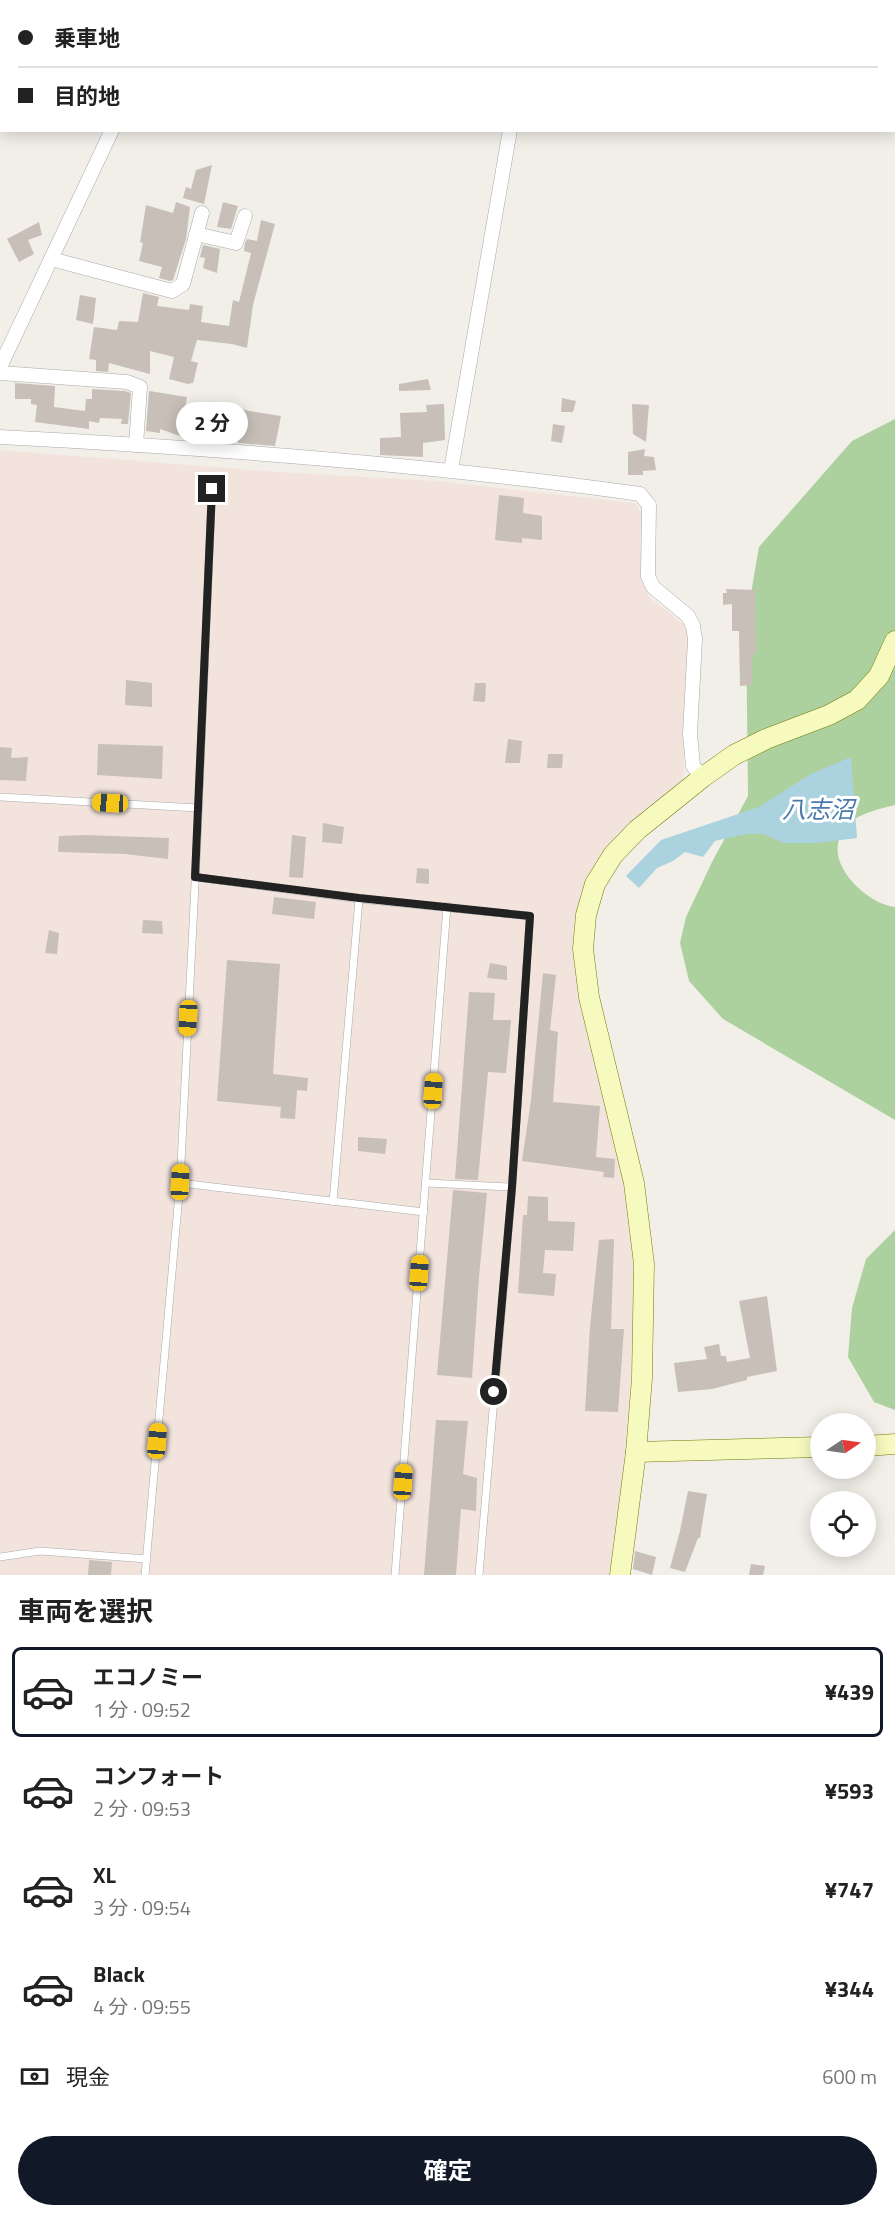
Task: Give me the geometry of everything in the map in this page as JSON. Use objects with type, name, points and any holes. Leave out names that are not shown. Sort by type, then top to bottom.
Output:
[{"type":"street","points":[[0,367],[111,132]]},
{"type":"street","points":[[451,470],[510,132]]},
{"type":"street","points":[[51,259],[172,291],[183,284],[202,213]]},
{"type":"street","points":[[196,234],[236,243],[245,216]]},
{"type":"street","points":[[0,373],[127,382],[140,387],[136,446]]},
{"type":"street","points":[[0,437],[297,456],[451,470],[640,494],[649,505],[650,514],[648,576],[654,587],[688,616],[693,626],[695,639],[690,734],[693,766],[703,777]]},
{"type":"street","points":[[620,1575],[636,1452],[642,1378],[644,1264],[634,1183],[589,997],[583,949],[586,915],[595,884],[613,855],[637,830],[734,755],[766,739],[829,715],[857,700],[879,676],[895,640]]},
{"type":"street","points":[[876,1445],[895,1444]]},
{"type":"street","points":[[636,1452],[810,1447]]},
{"type":"lane","points":[[146,1575],[180,1182],[212,489]]},
{"type":"lane","points":[[0,797],[198,807]]},
{"type":"lane","points":[[195,877],[359,898],[530,916],[512,1187],[478,1575]]},
{"type":"lane","points":[[333,1202],[359,898]]},
{"type":"lane","points":[[395,1575],[447,906]]},
{"type":"lane","points":[[180,1182],[424,1212]]},
{"type":"lane","points":[[426,1183],[512,1187]]},
{"type":"lane","points":[[0,1557],[40,1551],[147,1559]]},
{"type":"shaded area","points":[[0,450],[277,472],[437,481],[635,503],[644,517],[641,576],[649,597],[690,629],[683,782],[643,811],[605,850],[577,928],[624,1172],[633,1255],[635,1332],[620,1511],[609,1575],[0,1575]]},
{"type":"green space","points":[[895,419],[895,805],[866,813],[847,825],[840,835],[838,854],[847,875],[864,893],[885,905],[895,907],[895,1120],[723,1019],[689,981],[680,943],[686,917],[713,860],[748,796],[746,622],[759,547],[852,441]]},
{"type":"green space","points":[[895,1230],[895,1410],[874,1402],[848,1357],[852,1308],[866,1259]]},
{"type":"water","name":"八志沼","points":[[851,757],[857,838],[817,843],[784,843],[763,834],[746,834],[715,841],[703,857],[685,852],[673,861],[657,868],[639,888],[626,876],[661,840],[759,807],[811,774]]},
{"type":"building","points":[[212,165],[204,204],[183,198],[186,187],[191,189],[196,170]]},
{"type":"building","points":[[176,202],[190,207],[186,239],[173,280],[170,281],[159,278],[162,267],[139,261],[143,243],[140,242],[146,205],[173,213]]},
{"type":"building","points":[[223,202],[238,206],[231,229],[217,227]]},
{"type":"building","points":[[261,220],[275,224],[253,305],[247,348],[197,340],[191,361],[198,363],[193,383],[188,384],[169,379],[174,357],[150,351],[150,374],[109,363],[108,372],[96,371],[96,360],[89,359],[94,327],[117,330],[119,321],[138,322],[143,293],[159,297],[157,306],[189,310],[190,304],[203,306],[201,322],[229,326],[233,300],[239,302],[251,253],[244,251],[245,243],[247,239],[257,241]]},
{"type":"building","points":[[39,222],[42,235],[28,240],[34,254],[19,262],[7,239]]},
{"type":"building","points":[[203,245],[220,249],[217,273],[203,268],[205,258],[200,257]]},
{"type":"building","points":[[80,295],[96,298],[93,324],[76,320]]},
{"type":"building","points":[[428,379],[431,390],[399,391],[399,384]]},
{"type":"building","points":[[15,383],[55,386],[54,407],[85,411],[86,399],[92,399],[92,389],[131,393],[128,424],[121,424],[122,419],[100,418],[99,423],[89,421],[89,429],[35,422],[37,405],[31,404],[31,399],[15,399]]},
{"type":"building","points":[[149,391],[187,397],[180,436],[160,429],[160,433],[146,431]]},
{"type":"building","points":[[562,398],[576,401],[573,412],[561,412]]},
{"type":"building","points":[[444,404],[445,440],[423,443],[423,457],[380,455],[380,438],[401,437],[400,413],[427,412],[426,405]]},
{"type":"building","points":[[632,404],[649,405],[646,442],[633,434]]},
{"type":"building","points":[[235,407],[281,416],[275,446],[228,440]]},
{"type":"building","points":[[553,424],[565,426],[562,443],[551,441]]},
{"type":"building","points":[[645,449],[644,456],[654,457],[656,470],[643,471],[643,475],[628,475],[628,452]]},
{"type":"building","points":[[499,495],[524,498],[523,513],[542,516],[542,540],[522,538],[522,543],[495,540]]},
{"type":"building","points":[[726,589],[755,590],[756,654],[752,655],[752,685],[740,686],[739,631],[732,631],[732,604],[723,605],[723,593],[727,593]]},
{"type":"building","points":[[126,680],[152,683],[152,707],[125,705]]},
{"type":"building","points":[[475,683],[486,683],[485,702],[473,701]]},
{"type":"building","points":[[508,739],[522,741],[520,763],[505,763]]},
{"type":"building","points":[[98,744],[163,746],[162,779],[97,775]]},
{"type":"building","points":[[0,747],[12,748],[11,758],[28,757],[26,781],[0,780]]},
{"type":"building","points":[[548,754],[563,754],[562,768],[547,768]]},
{"type":"building","points":[[323,823],[344,827],[342,844],[322,842]]},
{"type":"building","points":[[292,835],[306,837],[303,878],[289,877]]},
{"type":"building","points":[[59,836],[169,838],[168,859],[125,854],[58,852]]},
{"type":"building","points":[[417,868],[429,869],[429,884],[416,883]]},
{"type":"building","points":[[274,897],[316,902],[314,919],[272,914]]},
{"type":"building","points":[[143,920],[162,921],[163,934],[142,933]]},
{"type":"building","points":[[49,930],[59,933],[57,954],[45,953]]},
{"type":"building","points":[[227,960],[280,964],[273,1074],[308,1078],[307,1091],[297,1090],[295,1119],[280,1118],[281,1107],[217,1101]]},
{"type":"building","points":[[490,963],[507,966],[507,980],[487,978]]},
{"type":"building","points":[[543,973],[556,975],[550,1030],[558,1032],[553,1102],[600,1106],[596,1157],[615,1159],[614,1178],[603,1177],[604,1172],[522,1161],[531,1100]]},
{"type":"building","points":[[469,992],[495,993],[493,1020],[511,1020],[506,1073],[488,1072],[478,1180],[455,1179]]},
{"type":"building","points":[[358,1137],[387,1139],[385,1154],[358,1151]]},
{"type":"building","points":[[453,1190],[487,1193],[472,1378],[437,1375]]},
{"type":"building","points":[[528,1196],[548,1197],[548,1221],[575,1222],[573,1251],[545,1250],[543,1273],[556,1274],[554,1296],[518,1293],[523,1215],[527,1215]]},
{"type":"building","points":[[614,1239],[611,1329],[624,1329],[618,1412],[585,1411],[590,1327],[599,1240]]},
{"type":"building","points":[[767,1296],[777,1371],[747,1377],[747,1380],[712,1389],[678,1392],[674,1363],[707,1359],[704,1347],[719,1344],[721,1356],[726,1356],[727,1362],[750,1358],[739,1301]]},
{"type":"building","points":[[436,1420],[468,1421],[463,1474],[477,1478],[476,1511],[461,1509],[456,1575],[424,1575]]},
{"type":"building","points":[[688,1491],[707,1494],[700,1538],[698,1538],[685,1572],[670,1568]]},
{"type":"building","points":[[635,1551],[656,1557],[652,1575],[633,1569]]},
{"type":"building","points":[[89,1560],[112,1562],[111,1575],[88,1575]]},
{"type":"building","points":[[751,1564],[765,1566],[763,1575],[749,1575]]},
{"type":"route","points":[[212,489],[195,877],[359,898],[530,916],[512,1187],[494,1392]]}]
